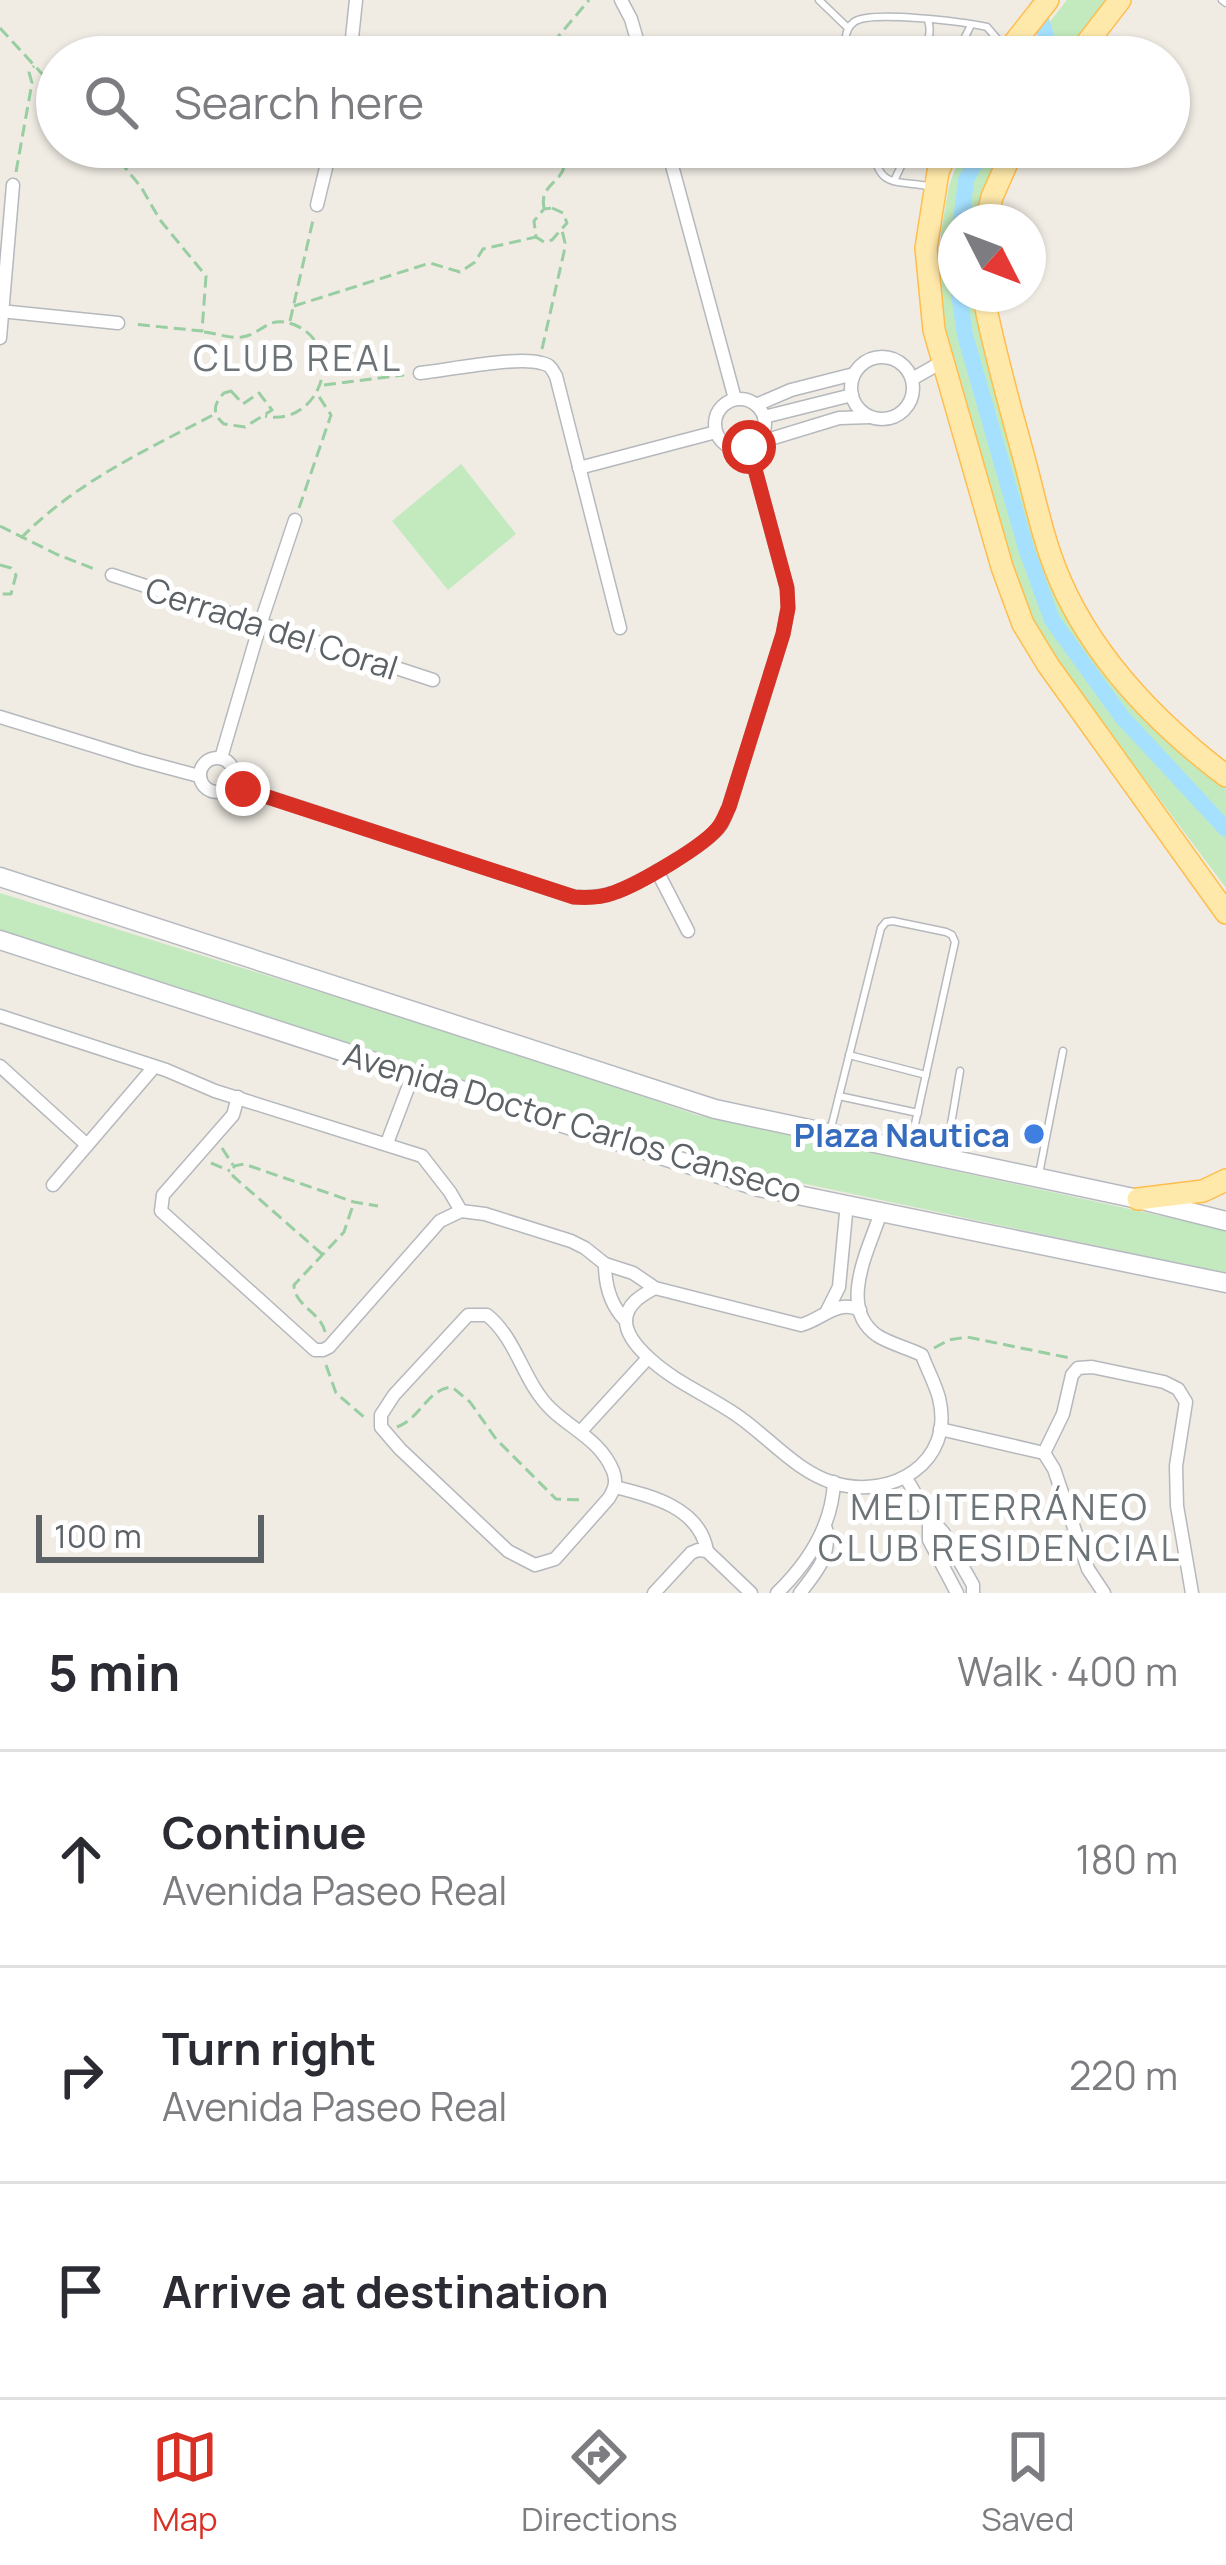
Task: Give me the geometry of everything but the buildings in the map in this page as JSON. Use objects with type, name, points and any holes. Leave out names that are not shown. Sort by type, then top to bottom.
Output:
[{"type":"main road","points":[[1019,36],[1048,0]]},
{"type":"main road","points":[[1103,10],[1120,0]]},
{"type":"main road","points":[[942,168],[926,248],[934,330],[1022,624],[1226,913]]},
{"type":"main road","points":[[990,204],[1005,168]]},
{"type":"main road","points":[[986,312],[1051,557],[1075,607],[1127,686],[1192,750],[1226,776]]},
{"type":"main road","name":"Avenida Doctor Carlos Canseco","points":[[0,877],[715,1109],[1226,1221]]},
{"type":"main road","name":"Avenida Doctor Carlos Canseco","points":[[0,940],[759,1187],[1226,1283]]},
{"type":"main road","points":[[1138,1199],[1203,1191],[1226,1180]]},
{"type":"street","points":[[352,36],[356,0]]},
{"type":"street","points":[[621,0],[636,36]]},
{"type":"street","points":[[317,205],[327,168]]},
{"type":"street","points":[[673,168],[734,399]]},
{"type":"street","points":[[0,338],[13,185]]},
{"type":"street","points":[[1,311],[118,323]]},
{"type":"street","points":[[752,445],[764,432],[760,411],[750,401],[734,399],[721,408],[715,423],[720,439],[733,448],[752,445],[839,418],[890,418],[911,398],[912,379],[899,362],[879,357],[854,374],[791,390],[760,411]]},
{"type":"street","points":[[420,373],[493,364],[539,362],[550,367],[620,628]]},
{"type":"street","points":[[912,379],[942,362]]},
{"type":"street","points":[[854,374],[852,394],[870,417]]},
{"type":"street","points":[[760,411],[852,394]]},
{"type":"street","points":[[579,468],[716,432]]},
{"type":"street","points":[[232,784],[574,897],[616,892],[709,837],[729,807],[788,608],[752,445]]},
{"type":"street","points":[[221,758],[295,520]]},
{"type":"street","name":"Cerrada del Coral","points":[[112,575],[433,680]]},
{"type":"street","points":[[0,717],[200,776]]},
{"type":"street","points":[[221,758],[234,771],[232,784],[216,793],[204,788],[200,776],[204,764],[221,758]]},
{"type":"street","points":[[656,871],[688,931]]},
{"type":"street","points":[[0,1016],[422,1156],[461,1211]]},
{"type":"street","points":[[0,1066],[87,1145]]},
{"type":"street","points":[[52,1185],[154,1067]]},
{"type":"street","points":[[388,1143],[413,1072]]},
{"type":"street","points":[[238,1097],[232,1115],[163,1195],[161,1211],[315,1350],[329,1347],[440,1221],[461,1211],[571,1241],[655,1288],[801,1325],[845,1305],[860,1310]]},
{"type":"street","points":[[827,1312],[839,1287],[847,1204]]},
{"type":"street","points":[[655,1288],[629,1306],[626,1321],[629,1335],[648,1358],[749,1423],[794,1461],[833,1483],[860,1488],[896,1483],[927,1457],[940,1429],[940,1399],[922,1355],[878,1336],[860,1310],[858,1282],[881,1212]]},
{"type":"street","points":[[605,1264],[614,1309],[626,1321]]},
{"type":"street","points":[[476,1314],[487,1315],[499,1326],[553,1412],[582,1430],[610,1465],[615,1487],[555,1559],[535,1565],[508,1551],[400,1449],[380,1421],[394,1395],[458,1323],[476,1314]]},
{"type":"street","points":[[582,1430],[648,1358]]},
{"type":"street","points":[[1044,1453],[1078,1368],[1165,1382],[1178,1389],[1186,1402],[1176,1466],[1177,1506],[1192,1593]]},
{"type":"street","points":[[940,1429],[1044,1453],[1054,1469],[1088,1569],[1104,1593]]},
{"type":"street","points":[[906,1478],[943,1532],[973,1593]]},
{"type":"street","points":[[800,1593],[823,1564],[833,1483]]},
{"type":"street","points":[[615,1487],[674,1506],[702,1534],[707,1552]]},
{"type":"street","points":[[929,1517],[929,1540],[957,1593]]},
{"type":"street","points":[[777,1593],[804,1563],[825,1528]]},
{"type":"street","points":[[654,1593],[698,1550],[707,1552],[751,1593]]},
{"type":"lane","points":[[819,0],[848,28]]},
{"type":"lane","points":[[847,36],[855,20],[867,17],[987,27],[996,36]]},
{"type":"lane","points":[[928,20],[930,36]]},
{"type":"lane","points":[[966,36],[971,25]]},
{"type":"lane","points":[[878,168],[880,176],[894,181],[935,187]]},
{"type":"lane","points":[[894,181],[900,168]]},
{"type":"lane","points":[[830,1133],[881,928],[893,921],[946,932],[955,942],[910,1150]]},
{"type":"lane","points":[[1039,1178],[1063,1051]]},
{"type":"lane","points":[[849,1055],[926,1075]]},
{"type":"lane","points":[[946,1158],[960,1071]]},
{"type":"lane","points":[[839,1096],[918,1113]]},
{"type":"path","points":[[559,36],[589,0]]},
{"type":"path","points":[[0,28],[34,66],[29,72],[32,83],[13,185]]},
{"type":"path","points":[[125,168],[160,220],[204,272],[202,332]]},
{"type":"path","points":[[536,237],[534,221],[544,208],[542,198],[565,168]]},
{"type":"path","points":[[290,323],[317,205]]},
{"type":"path","points":[[294,306],[430,263],[460,272],[483,249],[536,237],[549,242],[567,223],[562,213],[544,208]]},
{"type":"path","points":[[539,362],[566,243],[562,230]]},
{"type":"path","points":[[118,323],[242,337],[266,324],[290,323],[301,328],[317,344],[323,363],[322,385],[298,412],[287,417],[265,416]]},
{"type":"path","points":[[322,385],[420,373]]},
{"type":"path","points":[[230,391],[242,404],[256,394],[271,407],[252,425],[238,428],[224,424],[215,414],[218,399],[230,391]]},
{"type":"path","points":[[295,520],[332,416],[317,394]]},
{"type":"path","points":[[21,538],[94,477],[215,414]]},
{"type":"path","points":[[0,526],[112,575]]},
{"type":"path","points":[[0,565],[16,575],[10,593],[0,594]]},
{"type":"path","points":[[215,1136],[233,1169],[324,1256]]},
{"type":"path","points":[[196,1157],[233,1169],[244,1164],[378,1206]]},
{"type":"path","points":[[922,1355],[949,1340],[967,1337],[1072,1358],[1078,1368]]},
{"type":"green space","points":[[1067,0],[1108,0],[1080,36],[1039,36]]},
{"type":"green space","points":[[955,168],[992,168],[980,204],[946,204]]},
{"type":"green space","points":[[978,312],[1009,424],[1080,625],[1144,718],[1226,785],[1226,888],[1060,666],[1037,628],[1017,585],[942,315]]},
{"type":"green space","points":[[461,464],[516,534],[448,590],[392,521]]},
{"type":"green space","points":[[0,893],[485,1043],[697,1115],[1226,1230],[1226,1273],[692,1156],[0,937]]},
{"type":"waterway","points":[[1037,7],[1046,36]]},
{"type":"waterway","points":[[963,204],[973,168]]},
{"type":"waterway","points":[[962,312],[1026,548],[1052,620],[1122,717],[1226,829]]},
{"type":"place","name":"Plaza Nautica","points":[[1034,1134]]},
{"type":"district","name":"CLUB REAL","points":[[298,357]]},
{"type":"district","name":"MEDITERRÁNEO CLUB RESIDENCIAL","points":[[1000,1526]]},
{"type":"route","points":[[243,789],[574,897],[616,892],[709,837],[729,807],[788,608],[787,588],[749,447]]}]
